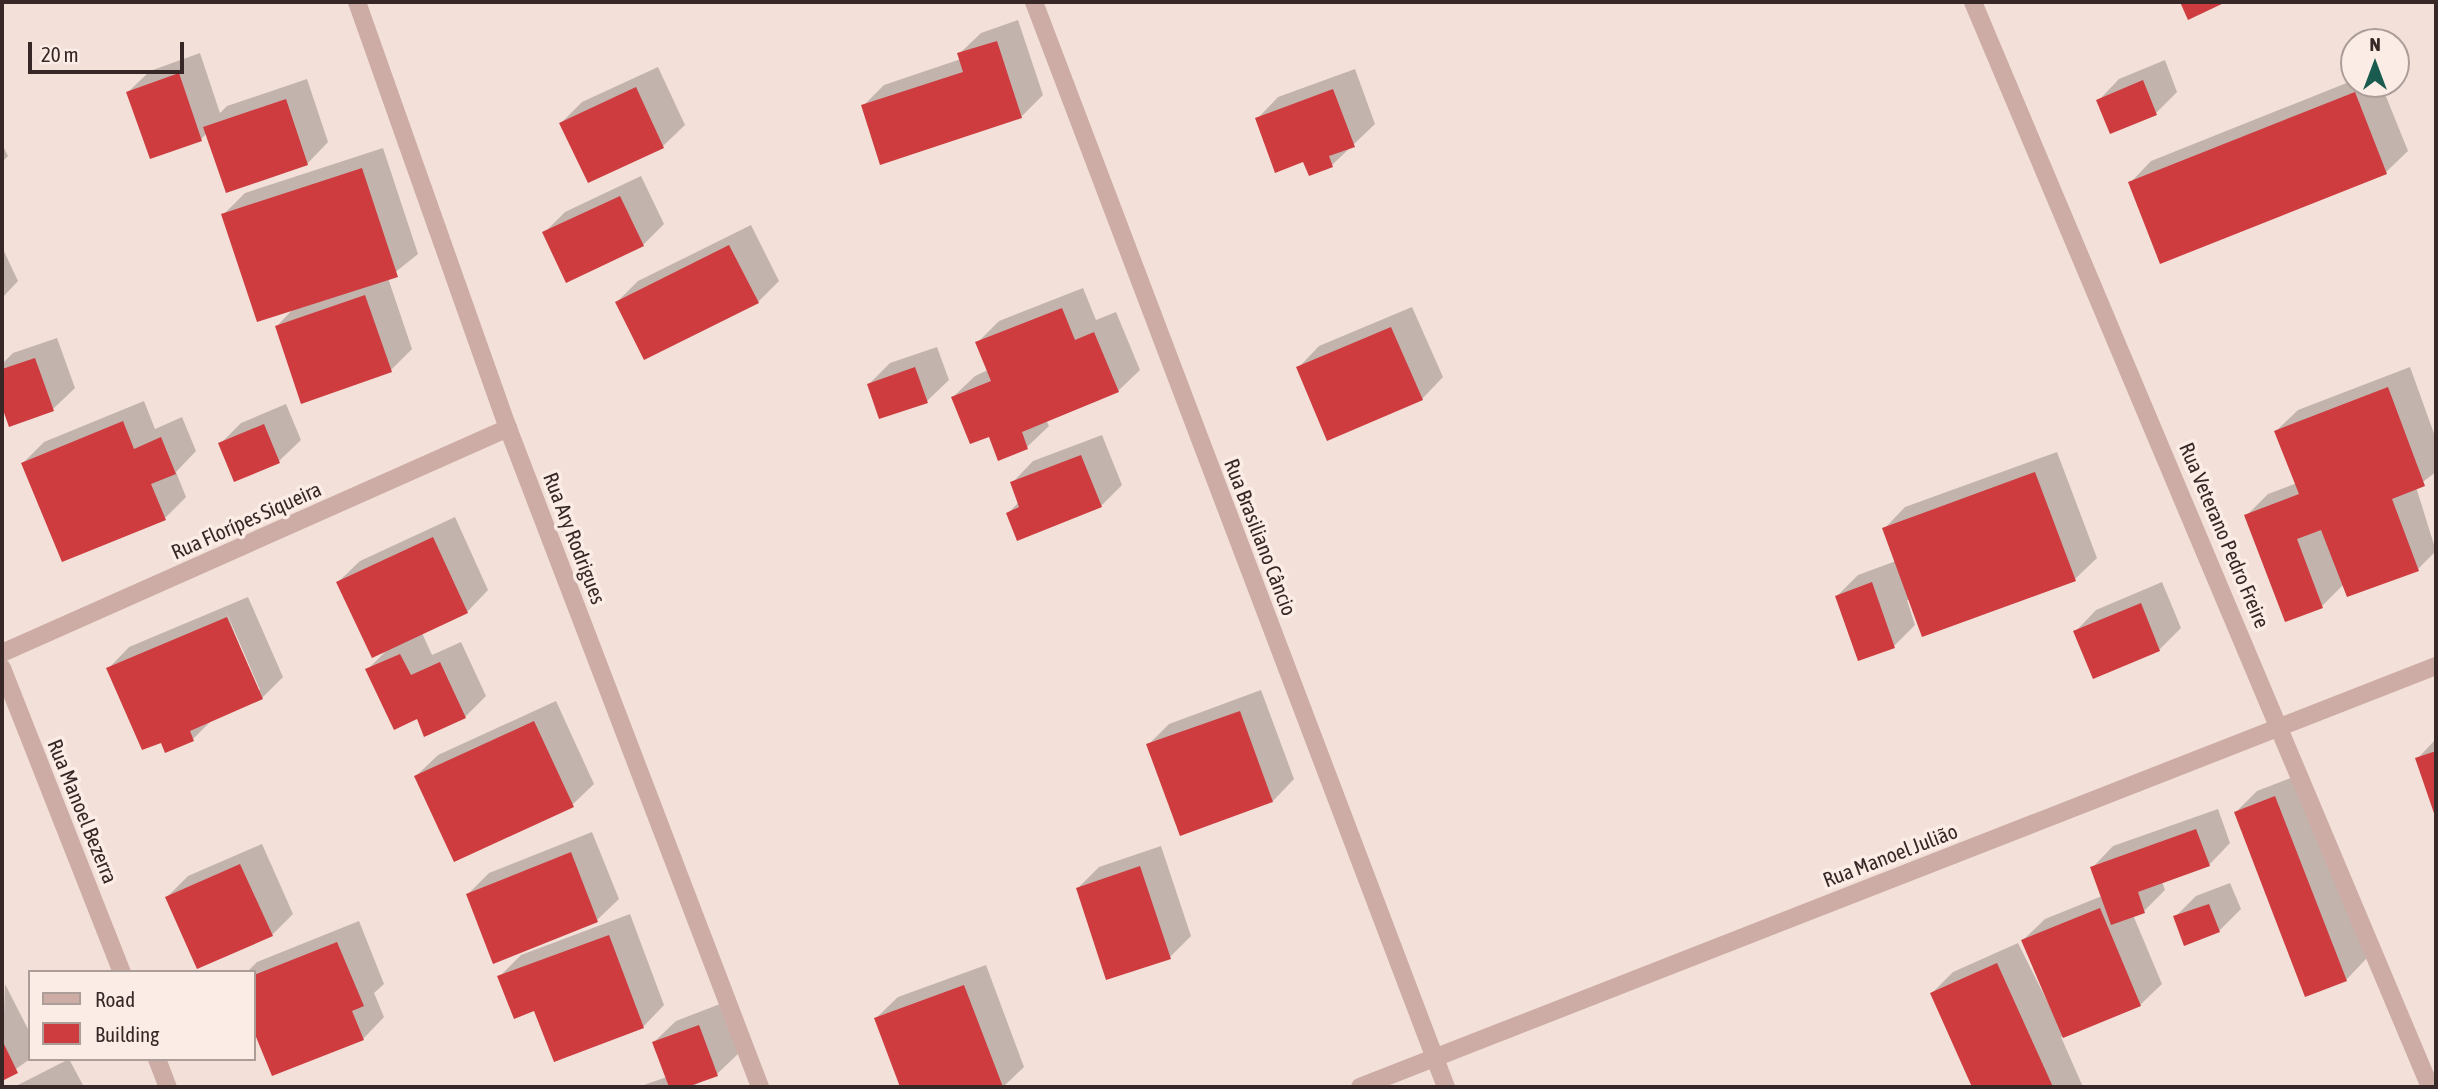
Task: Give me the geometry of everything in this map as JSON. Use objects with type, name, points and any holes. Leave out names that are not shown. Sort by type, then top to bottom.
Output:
[{"type":"street","name":"Rua Ary Rodrigues","points":[[357,2],[508,428],[760,1087]]},
{"type":"street","name":"Rua Brasiliano Câncio","points":[[1034,2],[1446,1087]]},
{"type":"street","name":"Rua Veterano Pedro Freire","points":[[1973,2],[2282,726],[2430,1087]]},
{"type":"street","name":"Rua Florípes Siqueira","points":[[2,653],[508,428]]},
{"type":"street","name":"Rua Manoel Julião","points":[[1360,1087],[2436,666]]},
{"type":"street","name":"Rua Manoel Bezerra","points":[[2,667],[121,970]]},
{"type":"street","points":[[158,1061],[168,1087]]},
{"type":"building","points":[[2180,2],[2226,2],[2188,20]]},
{"type":"building","points":[[997,41],[1022,118],[880,165],[861,105],[963,72],[957,53]]},
{"type":"building","points":[[179,73],[202,141],[150,159],[126,92]]},
{"type":"building","points":[[2143,80],[2157,115],[2110,134],[2096,100]]},
{"type":"building","points":[[636,87],[664,148],[588,183],[559,123]]},
{"type":"building","points":[[1333,89],[1355,147],[1329,156],[1333,167],[1309,176],[1303,162],[1275,173],[1255,118]]},
{"type":"building","points":[[2340,98],[2357,98],[2387,174],[2160,264],[2128,182]]},
{"type":"building","points":[[286,99],[308,165],[226,193],[203,127]]},
{"type":"building","points":[[362,168],[398,277],[257,322],[221,214]]},
{"type":"building","points":[[620,196],[644,246],[566,283],[542,232]]},
{"type":"building","points":[[729,245],[759,303],[644,360],[615,302]]},
{"type":"building","points":[[365,295],[392,372],[301,404],[275,326]]},
{"type":"building","points":[[1062,308],[1075,340],[1094,332],[1119,392],[1022,432],[1028,449],[998,461],[989,437],[970,444],[951,397],[991,381],[975,342]]},
{"type":"building","points":[[1391,327],[1423,400],[1327,441],[1296,367]]},
{"type":"building","points":[[35,358],[54,411],[9,427],[2,407],[2,369]]},
{"type":"building","points":[[915,367],[928,403],[879,419],[867,384]]},
{"type":"building","points":[[2388,387],[2425,486],[2392,499],[2419,571],[2347,597],[2321,530],[2297,539],[2323,608],[2285,622],[2244,515],[2299,494],[2274,431]]},
{"type":"building","points":[[123,421],[134,449],[161,437],[176,474],[151,484],[166,520],[62,562],[21,463]]},
{"type":"building","points":[[264,424],[280,463],[234,482],[218,443]]},
{"type":"building","points":[[1081,455],[1102,507],[1017,541],[1006,513],[1019,507],[1010,482]]},
{"type":"building","points":[[2035,472],[2076,581],[1922,637],[1882,528]]},
{"type":"building","points":[[433,537],[468,613],[372,658],[336,582]]},
{"type":"building","points":[[1872,582],[1895,648],[1858,661],[1835,596]]},
{"type":"building","points":[[2141,603],[2160,651],[2093,679],[2073,631]]},
{"type":"building","points":[[227,617],[263,699],[190,731],[194,741],[165,753],[161,743],[142,750],[106,668]]},
{"type":"building","points":[[400,654],[411,675],[440,662],[466,718],[424,737],[417,719],[394,730],[365,669]]},
{"type":"building","points":[[1240,711],[1273,802],[1180,836],[1146,744]]},
{"type":"building","points":[[534,721],[574,807],[454,862],[414,776]]},
{"type":"building","points":[[2436,751],[2436,819],[2415,758]]},
{"type":"building","points":[[2275,796],[2347,981],[2305,997],[2234,812]]},
{"type":"building","points":[[2196,829],[2210,866],[2138,892],[2145,913],[2111,925],[2090,867]]},
{"type":"building","points":[[571,852],[598,922],[493,964],[466,894]]},
{"type":"building","points":[[240,864],[273,936],[197,969],[165,897]]},
{"type":"building","points":[[1140,866],[1171,959],[1106,980],[1076,888]]},
{"type":"building","points":[[2209,904],[2220,932],[2184,946],[2173,916]]},
{"type":"building","points":[[2100,908],[2141,1006],[2063,1038],[2021,940]]},
{"type":"building","points":[[609,935],[644,1028],[554,1062],[534,1011],[514,1019],[497,976]]},
{"type":"building","points":[[337,942],[364,1006],[352,1011],[364,1040],[272,1076],[256,1037],[256,974]]},
{"type":"building","points":[[1997,963],[2053,1087],[1972,1087],[1930,993]]},
{"type":"building","points":[[964,985],[1003,1087],[900,1087],[874,1018]]},
{"type":"building","points":[[699,1025],[718,1076],[687,1087],[669,1087],[652,1042]]},
{"type":"building","points":[[2,1040],[18,1073],[2,1081]]}]
